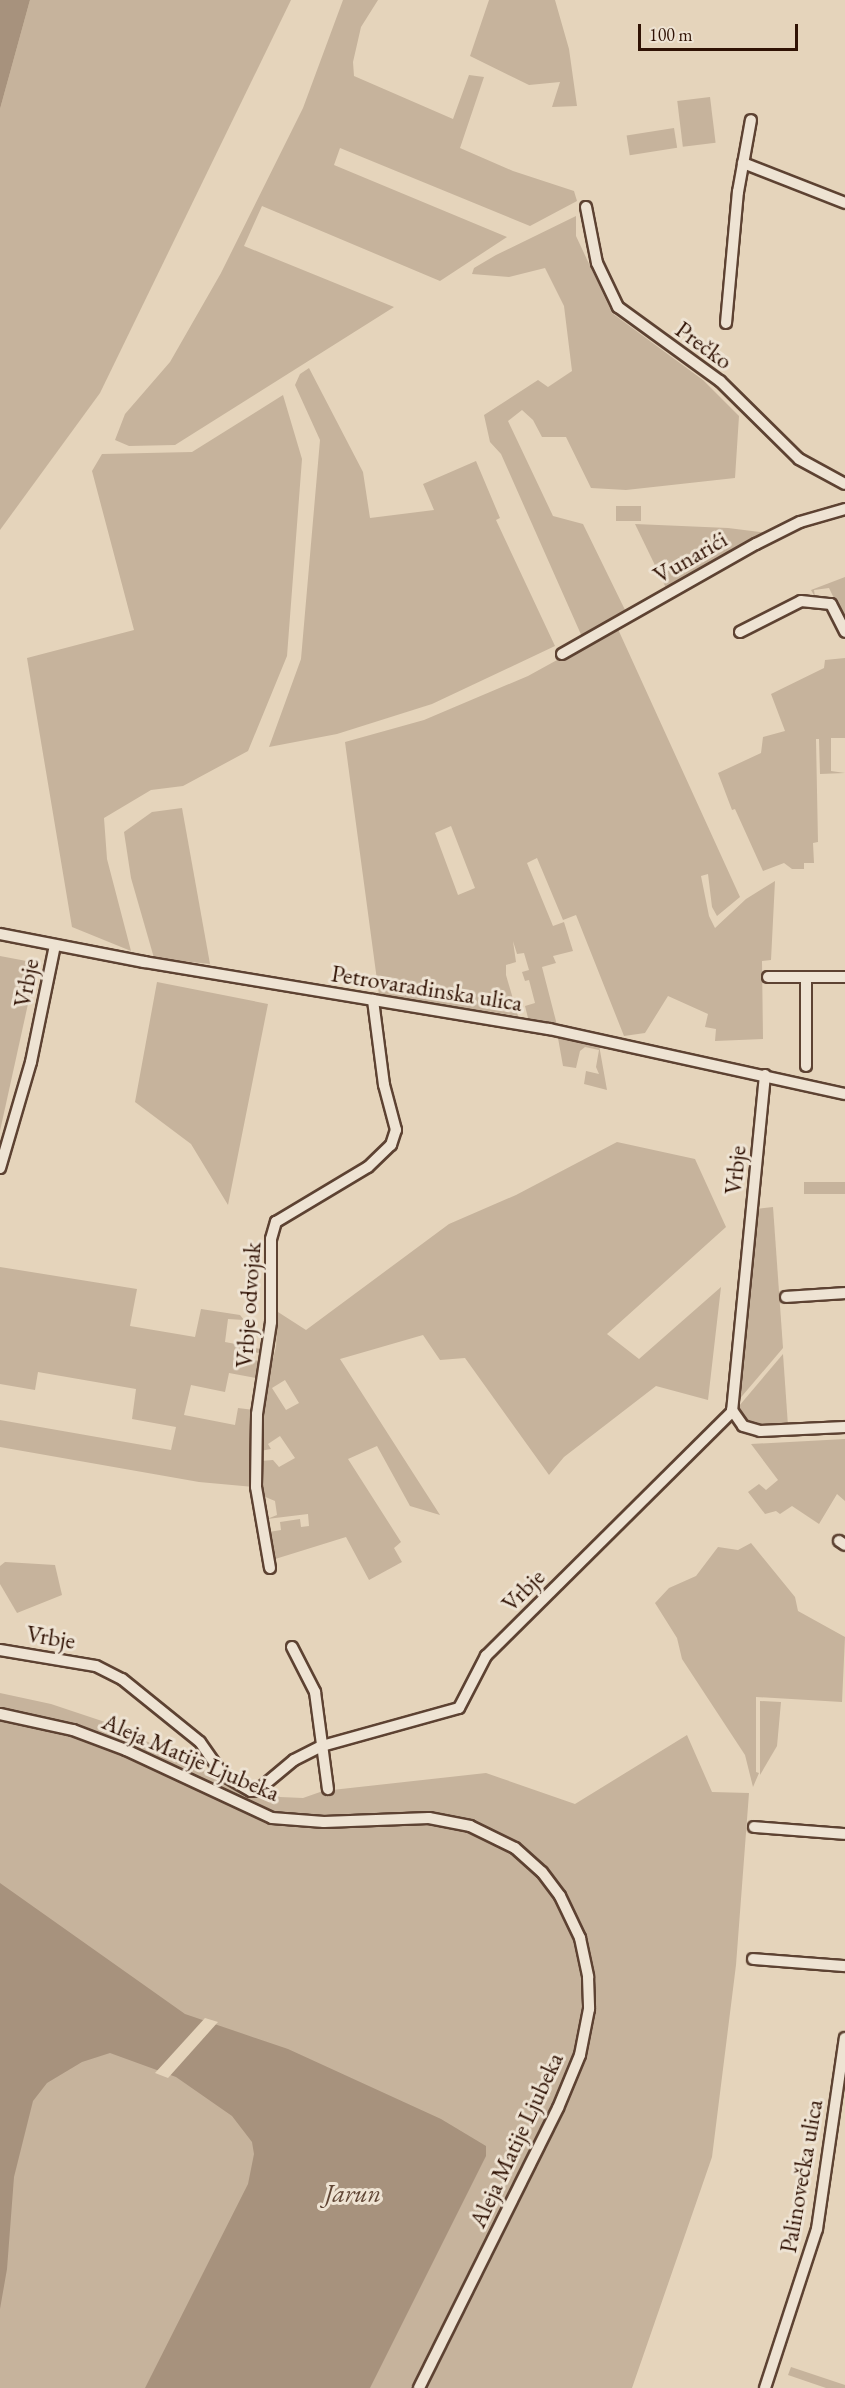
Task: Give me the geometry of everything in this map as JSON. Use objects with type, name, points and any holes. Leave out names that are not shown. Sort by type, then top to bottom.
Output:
[{"type":"street","points":[[726,323],[743,163],[751,120]]},
{"type":"street","points":[[743,163],[845,203]]},
{"type":"street","name":"Prečko","points":[[586,207],[597,263],[618,307],[720,381],[799,459],[845,484]]},
{"type":"street","name":"Vunarići","points":[[562,654],[756,544],[800,522],[845,509]]},
{"type":"street","points":[[740,632],[801,601],[831,604],[845,632]]},
{"type":"street","name":"Petrovaradinska ulica","points":[[0,934],[549,1029],[845,1094]]},
{"type":"street","name":"Vrbje","points":[[0,1168],[31,1062],[55,945]]},
{"type":"street","points":[[768,977],[845,977]]},
{"type":"street","points":[[806,977],[806,1065]]},
{"type":"street","name":"Vrbje odvojak","points":[[270,1568],[256,1487],[257,1414],[271,1322],[271,1239],[276,1222],[368,1167],[391,1145],[396,1130],[384,1085],[373,1000]]},
{"type":"street","name":"Vrbje","points":[[0,1650],[96,1666],[122,1679],[200,1742],[223,1775],[251,1791],[265,1788],[294,1760],[322,1746],[459,1708],[486,1656],[732,1412],[765,1075]]},
{"type":"street","points":[[786,1297],[845,1293]]},
{"type":"street","points":[[732,1412],[743,1426],[760,1431],[845,1427]]},
{"type":"street","points":[[292,1647],[315,1692],[327,1789]]},
{"type":"street","name":"Aleja Matije Ljubeka","points":[[0,1714],[73,1730],[105,1742],[272,1818],[324,1822],[429,1818],[470,1826],[515,1848],[542,1872],[560,1896],[580,1938],[588,1977],[589,2009],[580,2055],[558,2108],[419,2388]]},
{"type":"street","points":[[754,1827],[845,1834]]},
{"type":"street","points":[[753,1959],[845,1966]]},
{"type":"street","name":"Palinovečka ulica","points":[[765,2388],[817,2229],[845,2038]]},
{"type":"shaded area","points":[[30,0],[291,0],[100,393],[0,530],[0,109]]},
{"type":"shaded area","points":[[343,0],[378,0],[361,27],[353,62],[354,76],[453,119],[469,75],[484,77],[460,148],[513,171],[574,191],[577,201],[530,226],[340,148],[334,165],[507,237],[440,281],[262,206],[244,246],[394,307],[175,445],[129,446],[115,440],[125,414],[170,362],[221,273],[303,108]]},
{"type":"shaded area","points":[[489,0],[555,0],[569,49],[577,106],[552,107],[560,82],[529,85],[470,56]]},
{"type":"shaded area","points":[[710,97],[716,143],[683,147],[677,101]]},
{"type":"shaded area","points":[[674,128],[677,148],[630,155],[627,136]]},
{"type":"shaded area","points":[[576,216],[576,236],[612,313],[703,380],[739,416],[735,478],[626,490],[591,488],[566,437],[542,437],[533,420],[522,410],[508,421],[553,516],[583,524],[627,614],[583,639],[501,454],[490,442],[484,415],[538,380],[548,387],[572,371],[564,306],[545,268],[509,277],[472,274],[474,268],[496,255]]},
{"type":"shaded area","points":[[309,368],[363,472],[370,518],[434,510],[423,484],[476,461],[500,518],[496,520],[555,646],[432,704],[337,734],[269,747],[301,659],[320,440],[295,385],[300,374]]},
{"type":"shaded area","points":[[283,395],[302,459],[287,656],[248,751],[183,786],[151,790],[104,818],[107,859],[131,951],[72,927],[27,658],[134,630],[92,471],[102,454],[192,452]]},
{"type":"shaded area","points":[[616,506],[641,506],[641,521],[616,521]]},
{"type":"shaded area","points":[[635,524],[728,528],[769,533],[667,590]]},
{"type":"shaded area","points":[[845,577],[845,621],[829,588],[814,590],[815,597],[811,590]]},
{"type":"shaded area","points":[[617,627],[740,897],[717,916],[712,907],[708,874],[701,876],[709,916],[715,928],[746,899],[775,881],[771,960],[762,961],[763,1039],[715,1041],[716,1029],[705,1027],[708,1014],[668,996],[645,1033],[624,1036],[576,915],[563,920],[537,858],[527,863],[553,926],[564,922],[573,951],[553,956],[556,963],[542,967],[557,1025],[528,1018],[525,1006],[535,1003],[529,980],[525,981],[522,972],[529,970],[524,953],[517,954],[513,941],[516,962],[506,965],[506,975],[518,1016],[379,995],[345,742],[424,720],[528,676]],"holes":[[[451,826],[475,888],[458,895],[435,833]]]},
{"type":"shaded area","points":[[845,658],[845,738],[831,738],[831,771],[845,773],[820,774],[819,739],[816,739],[818,842],[813,843],[814,863],[804,863],[804,869],[792,869],[784,863],[763,871],[735,809],[732,810],[718,773],[761,753],[763,737],[785,731],[771,694],[824,668],[825,660]]},
{"type":"shaded area","points":[[182,808],[210,964],[154,958],[131,878],[124,832],[152,812]]},
{"type":"shaded area","points":[[0,956],[37,963],[0,1131]]},
{"type":"shaded area","points":[[157,982],[268,1004],[228,1205],[191,1144],[135,1102]]},
{"type":"shaded area","points":[[558,1038],[599,1045],[607,1090],[584,1084],[586,1071],[599,1074],[596,1067],[599,1050],[585,1047],[580,1051],[576,1068],[563,1066]]},
{"type":"shaded area","points":[[617,1142],[695,1159],[726,1227],[607,1334],[639,1359],[721,1287],[708,1400],[656,1386],[564,1457],[549,1475],[465,1358],[440,1360],[423,1335],[340,1359],[440,1515],[410,1506],[377,1446],[348,1459],[401,1542],[394,1548],[402,1562],[369,1580],[346,1537],[272,1560],[269,1532],[281,1530],[280,1522],[300,1519],[301,1527],[309,1526],[308,1514],[267,1519],[277,1515],[275,1501],[263,1496],[260,1461],[273,1460],[279,1467],[295,1458],[280,1436],[268,1444],[271,1449],[260,1451],[261,1406],[276,1347],[278,1312],[306,1330],[449,1224],[516,1195]],"holes":[[[285,1380],[299,1403],[286,1410],[272,1388]]]},
{"type":"shaded area","points":[[804,1182],[845,1182],[845,1194],[804,1194]]},
{"type":"shaded area","points":[[773,1207],[783,1348],[737,1402],[756,1209]]},
{"type":"shaded area","points":[[0,1267],[137,1289],[130,1326],[195,1337],[201,1309],[240,1315],[244,1320],[228,1319],[225,1342],[266,1350],[265,1355],[242,1348],[241,1359],[263,1361],[256,1378],[229,1373],[225,1392],[191,1385],[184,1415],[235,1425],[238,1408],[254,1410],[254,1487],[199,1482],[0,1447],[0,1420],[171,1450],[176,1427],[132,1419],[136,1389],[38,1372],[35,1390],[0,1384]]},
{"type":"shaded area","points":[[783,1354],[788,1426],[750,1423],[739,1413],[739,1406]]},
{"type":"shaded area","points":[[845,1439],[845,1501],[837,1494],[819,1524],[792,1506],[780,1514],[776,1511],[765,1514],[748,1492],[759,1484],[766,1490],[778,1480],[751,1444]]},
{"type":"shaded area","points":[[751,1543],[795,1597],[798,1611],[845,1637],[842,1702],[756,1697],[756,1772],[759,1773],[753,1787],[745,1755],[682,1659],[677,1638],[655,1603],[669,1588],[696,1576],[718,1547],[738,1550]]},
{"type":"shaded area","points":[[5,1562],[55,1565],[62,1595],[17,1613],[0,1584],[0,1566]]},
{"type":"shaded area","points":[[0,1693],[51,1704],[111,1724],[259,1796],[270,1792],[280,1797],[303,1798],[323,1791],[486,1773],[575,1804],[687,1735],[712,1792],[749,1793],[736,1965],[712,2157],[632,2388],[0,2388]]},
{"type":"shaded area","points":[[760,1701],[781,1702],[777,1746],[760,1775]]},
{"type":"shaded area","points":[[791,2367],[845,2385],[845,2388],[826,2388],[788,2375]]},
{"type":"water","points":[[0,0],[30,0],[0,109]]},
{"type":"water","name":"Jarun","points":[[0,1883],[185,2014],[288,2049],[441,2119],[486,2146],[486,2156],[370,2388],[145,2388],[248,2184],[254,2154],[252,2142],[232,2116],[176,2077],[110,2053],[82,2062],[47,2083],[33,2101],[14,2177],[7,2269],[0,2309]]},
{"type":"pier","points":[[205,2018],[218,2022],[168,2078],[155,2073]]}]
